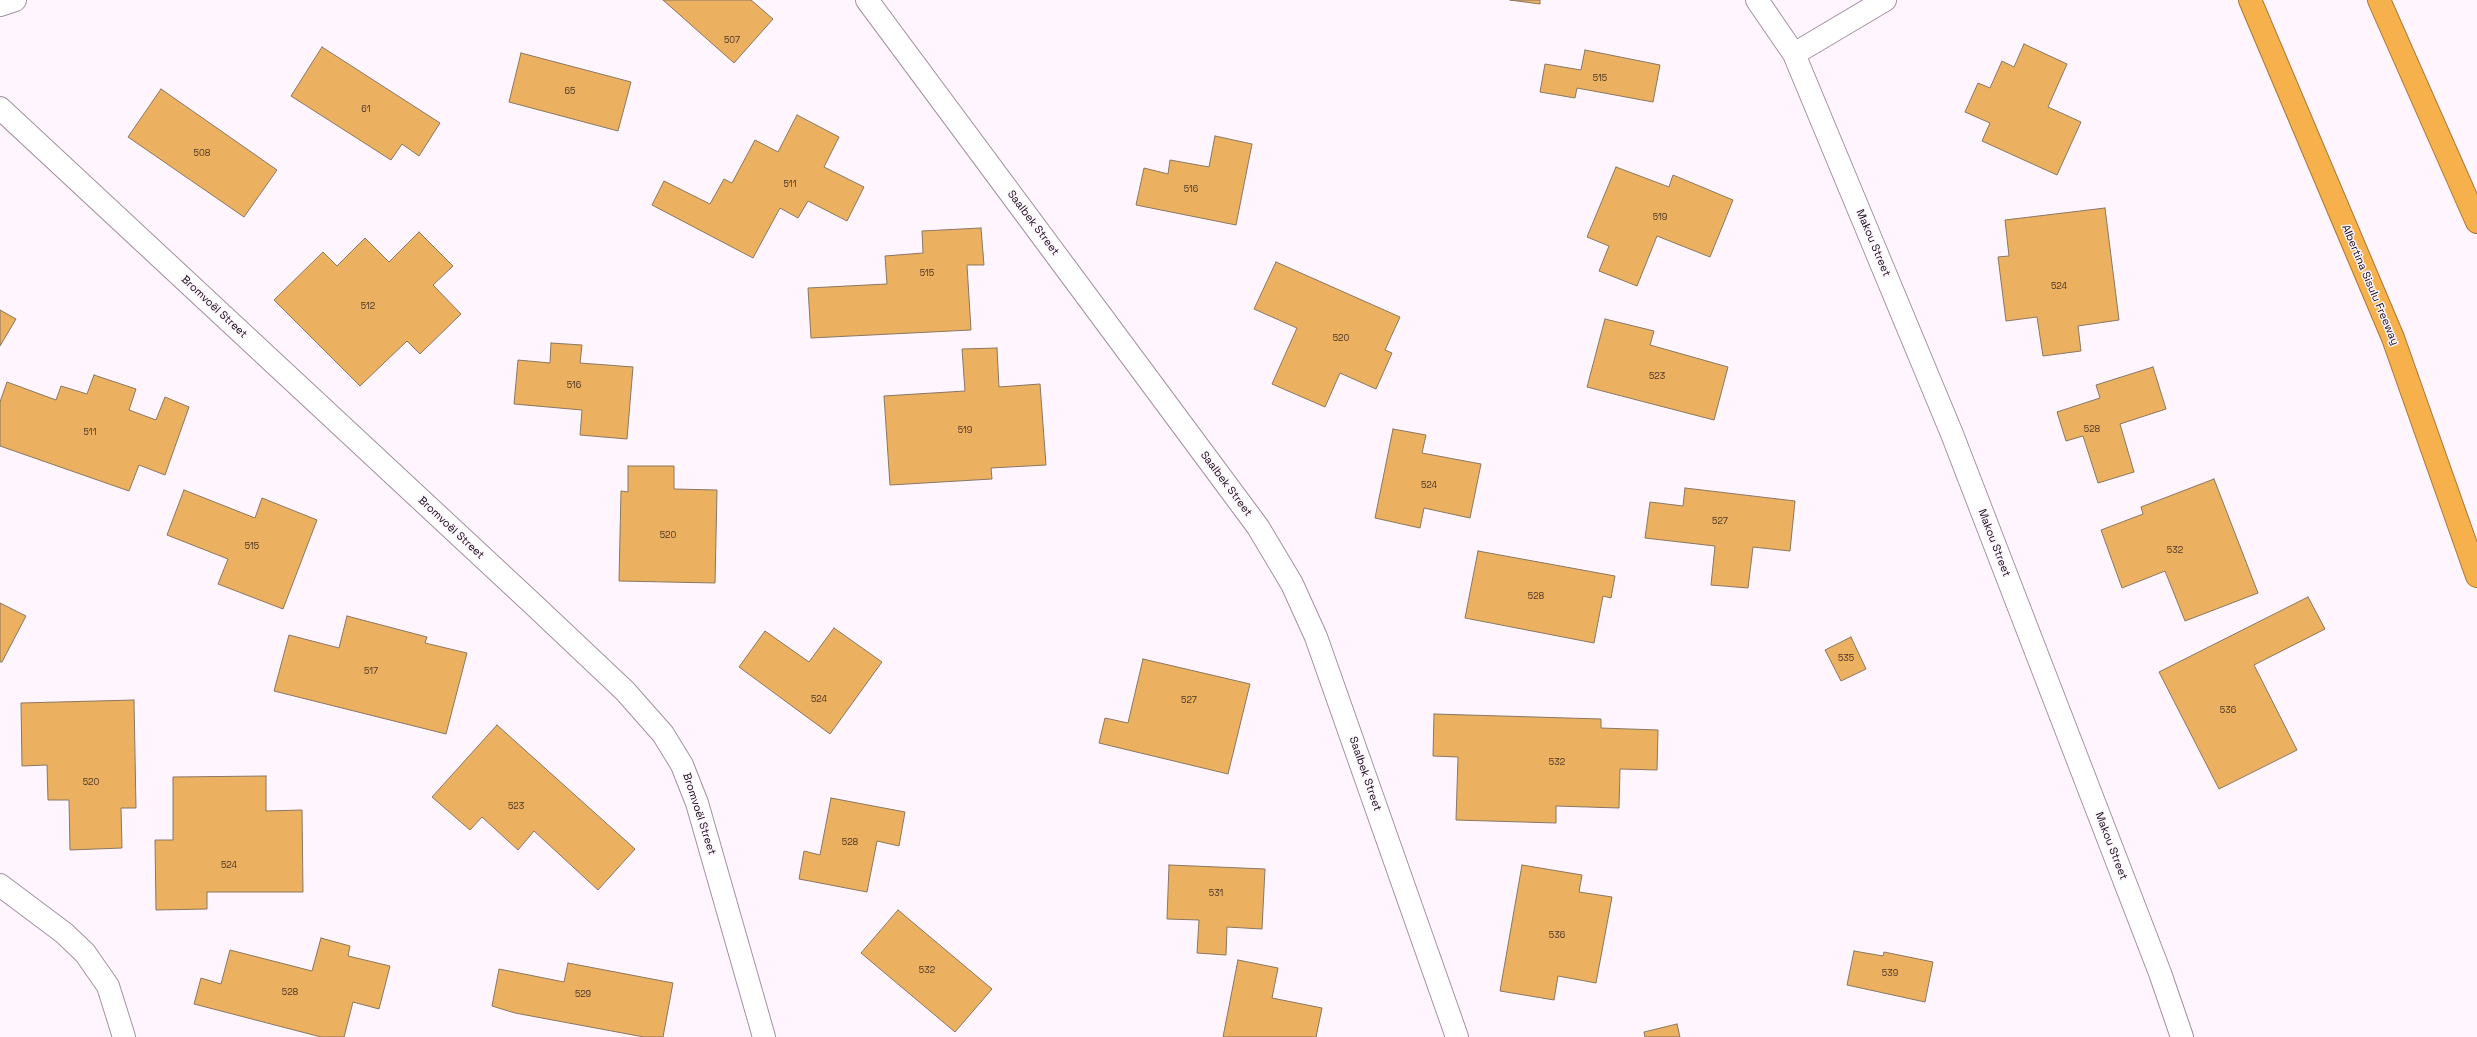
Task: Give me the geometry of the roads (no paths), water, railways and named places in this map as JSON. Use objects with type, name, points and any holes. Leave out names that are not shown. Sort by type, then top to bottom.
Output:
[{"type":"highway","name":"Albertina Sisulu Freeway","points":[[2250,0],[2393,338],[2477,576]]},
{"type":"highway","points":[[2379,0],[2477,222]]},
{"type":"street","points":[[0,5],[15,0]]},
{"type":"street","name":"Saalbek Street","points":[[867,0],[1258,527],[1292,584],[1316,637],[1457,1037]]},
{"type":"street","name":"Makou Street","points":[[1757,0],[1794,54],[1952,434],[2157,965],[2182,1037]]},
{"type":"street","points":[[1794,54],[1885,0]]},
{"type":"street","name":"Bromvoël Street","points":[[0,108],[625,691],[663,734],[682,765],[697,803],[764,1037]]},
{"type":"street","points":[[0,885],[64,933],[85,953],[108,986],[124,1037]]}]
